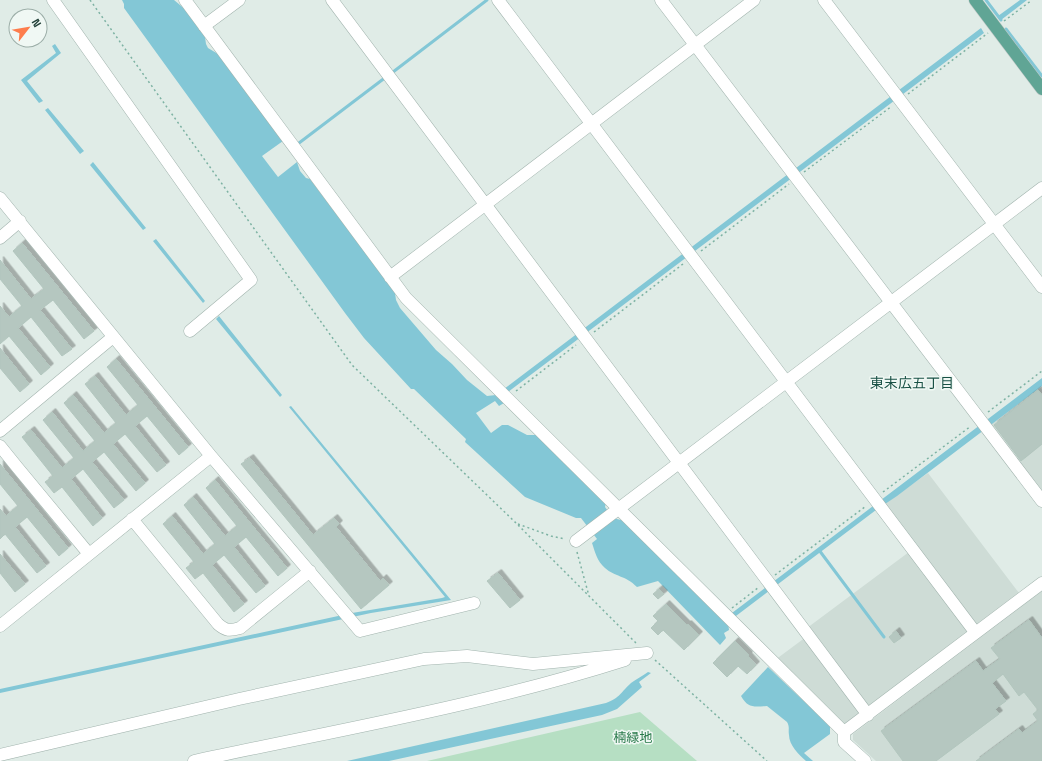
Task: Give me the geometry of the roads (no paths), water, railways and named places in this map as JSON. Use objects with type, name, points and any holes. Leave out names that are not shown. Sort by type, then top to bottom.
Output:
[{"type":"main road","points":[[975,0],[1042,89]]},
{"type":"street","points":[[53,0],[251,280],[190,331]]},
{"type":"street","points":[[185,0],[406,298],[616,510],[729,618],[844,732],[844,742],[865,761]]},
{"type":"street","points":[[204,26],[238,0]]},
{"type":"street","points":[[332,0],[868,714]]},
{"type":"street","points":[[498,0],[976,632]]},
{"type":"street","points":[[661,0],[1042,501]]},
{"type":"street","points":[[390,277],[754,0]]},
{"type":"street","points":[[824,0],[1042,287]]},
{"type":"street","points":[[579,538],[786,380],[1042,188]]},
{"type":"street","points":[[0,198],[211,456],[360,631],[474,603]]},
{"type":"street","points":[[0,238],[20,221]]},
{"type":"street","points":[[0,431],[113,337]]},
{"type":"street","points":[[0,446],[16,468],[89,554]]},
{"type":"street","points":[[0,626],[211,456]]},
{"type":"street","points":[[132,519],[218,624],[225,630],[240,628],[310,571]]},
{"type":"street","points":[[844,732],[1042,583]]},
{"type":"street","points":[[0,755],[239,699],[424,659],[466,656],[533,664],[647,653],[591,671],[486,699],[194,761]]},
{"type":"water","points":[[122,0],[174,0],[186,10],[205,37],[208,48],[218,54],[226,63],[283,141],[262,156],[278,177],[297,162],[300,171],[306,178],[310,179],[395,293],[396,300],[400,308],[436,350],[467,380],[487,396],[496,395],[981,28],[984,33],[500,398],[504,403],[499,406],[495,401],[476,413],[491,433],[502,425],[508,425],[527,435],[536,435],[606,503],[605,507],[613,518],[625,521],[724,619],[1042,378],[1042,386],[728,622],[729,630],[724,633],[726,638],[720,645],[658,581],[637,587],[628,580],[605,568],[598,559],[592,543],[597,539],[581,518],[576,518],[525,497],[465,442],[466,439],[414,389],[411,389],[364,338],[345,313],[124,8]]},
{"type":"water","points":[[1020,0],[1027,0],[1001,20],[998,16]]},
{"type":"water","points":[[55,44],[61,53],[27,81],[43,101],[39,103],[21,80],[56,53],[52,46]]},
{"type":"water","points":[[48,108],[84,151],[80,154],[45,110]]},
{"type":"water","points":[[93,162],[146,228],[143,230],[90,165]]},
{"type":"water","points":[[156,239],[205,301],[203,303],[153,241]]},
{"type":"water","points":[[219,316],[282,395],[280,397],[216,319]]},
{"type":"water","points":[[291,406],[451,600],[371,613],[0,693],[0,689],[352,613],[445,597],[289,407]]},
{"type":"water","points":[[768,667],[830,726],[830,734],[804,753],[813,761],[806,761],[793,746],[789,739],[789,727],[787,722],[767,706],[751,706],[746,703],[741,696]]},
{"type":"water","points":[[648,672],[651,673],[639,682],[642,687],[617,709],[602,715],[389,761],[347,761],[606,703],[617,697],[631,683]]},
{"type":"waterway","points":[[393,72],[487,0]]},
{"type":"waterway","points":[[986,0],[1001,20]]},
{"type":"waterway","points":[[1006,29],[1042,76]]},
{"type":"waterway","points":[[299,143],[386,77]]},
{"type":"waterway","points":[[819,550],[884,637]]},
{"type":"district","name":"東末広五丁目","points":[[912,383]]},
{"type":"park label","name":"楠緑地","points":[[633,737]]}]
